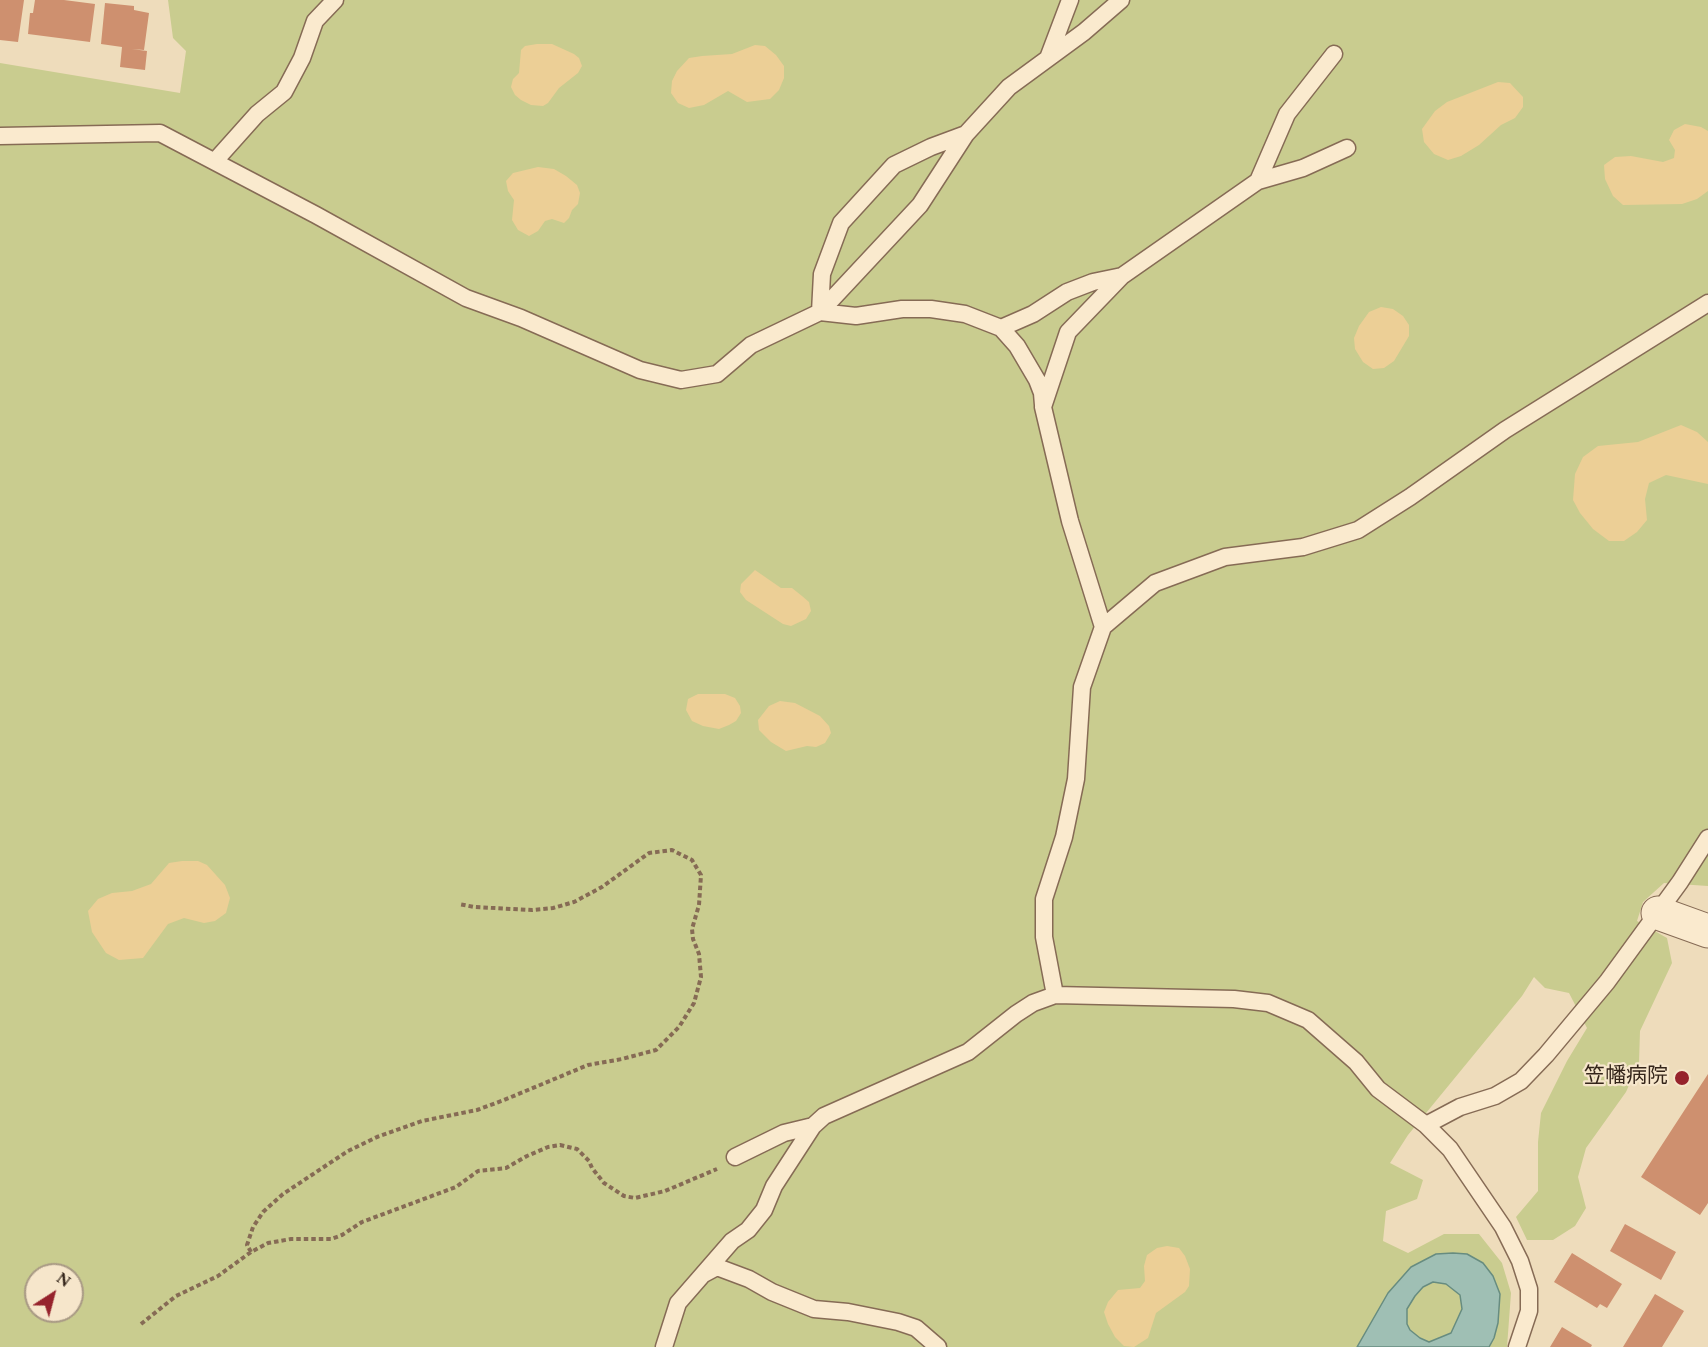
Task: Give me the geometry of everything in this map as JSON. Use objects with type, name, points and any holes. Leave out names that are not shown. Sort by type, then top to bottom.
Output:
[{"type":"street","points":[[1658,913],[1708,931]]},
{"type":"lane","points":[[215,161],[257,114],[284,92],[302,58],[315,21],[334,0]]},
{"type":"lane","points":[[1047,59],[1070,0]]},
{"type":"lane","points":[[0,136],[160,133],[466,298],[521,318],[640,370],[681,380],[717,374],[751,345],[820,312],[920,205],[966,134],[1009,87],[1084,32],[1120,0]]},
{"type":"lane","points":[[1258,181],[1287,114],[1334,54]]},
{"type":"lane","points":[[820,312],[822,274],[842,223],[894,165],[931,147],[966,134]]},
{"type":"lane","points":[[1043,407],[1068,332],[1122,276],[1258,181],[1303,168],[1347,148]]},
{"type":"lane","points":[[1001,328],[1033,314],[1067,292],[1093,282],[1122,276]]},
{"type":"lane","points":[[1055,995],[1044,937],[1044,899],[1064,837],[1076,779],[1082,687],[1103,627],[1155,583],[1225,557],[1303,547],[1358,530],[1410,497],[1505,430],[1708,303]]},
{"type":"lane","points":[[820,312],[856,316],[902,309],[931,309],[965,314],[1001,328],[1017,346],[1042,393],[1043,407],[1070,521],[1103,627]]},
{"type":"lane","points":[[1426,1125],[1460,1107],[1495,1096],[1521,1081],[1546,1055],[1607,982],[1658,913],[1708,838]]},
{"type":"lane","points":[[664,1347],[678,1303],[732,1241],[748,1230],[764,1210],[774,1186],[813,1126],[824,1116],[968,1052],[1016,1014],[1034,1003],[1055,995],[1234,999],[1268,1003],[1308,1020],[1356,1062],[1378,1089],[1426,1125],[1449,1149],[1503,1227],[1520,1261],[1529,1289],[1529,1311],[1517,1347]]},
{"type":"lane","points":[[735,1157],[783,1133],[813,1126]]},
{"type":"lane","points":[[700,1276],[717,1267],[814,1309],[848,1312],[916,1328],[938,1347]]},
{"type":"path","points":[[251,1252],[247,1245],[253,1227],[263,1212],[283,1194],[348,1150],[422,1121],[477,1110],[504,1101],[588,1065],[656,1050],[679,1027],[694,1003],[701,977],[699,954],[692,929],[702,884],[701,875],[692,860],[679,852],[672,850],[649,853],[602,887],[574,902],[553,908],[532,910],[474,908],[459,904]]},
{"type":"path","points":[[141,1324],[176,1296],[218,1276],[251,1252],[268,1243],[279,1240],[331,1239],[362,1222],[456,1187],[477,1171],[506,1168],[527,1156],[560,1145],[577,1149],[589,1161],[604,1183],[624,1196],[635,1198],[653,1196],[702,1177],[735,1157]]},
{"type":"green space","points":[[168,0],[1708,0],[1708,886],[1664,883],[1643,902],[1637,921],[1667,938],[1672,963],[1640,1031],[1639,1063],[1626,1092],[1586,1148],[1578,1177],[1586,1208],[1575,1226],[1553,1240],[1527,1240],[1516,1217],[1538,1191],[1538,1142],[1541,1113],[1567,1061],[1587,1028],[1569,993],[1545,988],[1534,977],[1522,996],[1408,1135],[1390,1163],[1423,1180],[1417,1199],[1386,1211],[1383,1241],[1408,1253],[1444,1234],[1479,1234],[1502,1263],[1511,1293],[1507,1347],[0,1347],[0,63],[180,93],[186,51],[173,38]]},
{"type":"sand","points":[[552,44],[574,54],[579,58],[582,66],[578,73],[559,88],[543,106],[531,105],[521,100],[511,87],[513,79],[519,73],[521,50],[525,46]]},
{"type":"sand","points":[[755,45],[765,46],[784,66],[784,78],[779,90],[770,99],[747,102],[728,91],[704,105],[689,108],[678,103],[671,93],[672,81],[677,71],[689,58],[732,54]]},
{"type":"sand","points":[[1498,82],[1510,83],[1523,97],[1523,107],[1515,118],[1501,125],[1479,145],[1461,156],[1448,160],[1434,154],[1424,142],[1422,129],[1435,111],[1447,102]]},
{"type":"sand","points":[[1685,124],[1708,131],[1708,191],[1697,199],[1682,204],[1623,205],[1613,196],[1605,179],[1604,165],[1615,157],[1631,156],[1663,162],[1674,158],[1675,150],[1669,140],[1674,130]]},
{"type":"sand","points":[[538,167],[554,169],[566,176],[577,185],[580,193],[578,204],[564,223],[552,219],[545,221],[538,231],[529,236],[518,230],[512,220],[514,200],[508,191],[506,181],[513,173]]},
{"type":"sand","points":[[1381,307],[1393,309],[1403,316],[1409,325],[1409,336],[1394,361],[1384,368],[1373,369],[1363,362],[1355,349],[1354,338],[1369,312]]},
{"type":"sand","points":[[1681,425],[1697,432],[1708,442],[1708,484],[1666,475],[1649,483],[1645,499],[1647,520],[1637,532],[1624,541],[1609,541],[1593,529],[1573,500],[1575,474],[1583,457],[1598,446],[1638,442]]},
{"type":"sand","points":[[755,570],[781,588],[792,588],[809,602],[811,611],[806,619],[791,626],[783,624],[746,600],[740,592],[741,584]]},
{"type":"sand","points":[[698,694],[725,694],[735,698],[741,713],[736,721],[719,729],[703,726],[692,721],[686,710],[688,699]]},
{"type":"sand","points":[[780,701],[795,703],[820,716],[829,726],[831,733],[825,743],[816,747],[807,746],[786,751],[771,742],[759,730],[758,720],[769,706]]},
{"type":"sand","points":[[198,861],[207,865],[225,885],[230,898],[226,913],[215,921],[204,923],[184,918],[168,924],[143,958],[119,960],[106,953],[92,932],[88,911],[98,899],[112,893],[132,891],[151,884],[169,863]]},
{"type":"sand","points":[[1167,1246],[1179,1248],[1185,1256],[1190,1269],[1189,1286],[1185,1292],[1156,1313],[1148,1338],[1134,1347],[1124,1346],[1115,1337],[1108,1324],[1104,1312],[1108,1302],[1118,1290],[1140,1288],[1145,1281],[1144,1266],[1147,1255],[1157,1248]]},
{"type":"water","points":[[1436,1254],[1467,1254],[1483,1263],[1493,1276],[1500,1294],[1498,1323],[1489,1347],[1357,1347],[1388,1293],[1411,1267]],"holes":[[[1433,1282],[1446,1284],[1460,1295],[1462,1309],[1451,1333],[1429,1342],[1410,1330],[1407,1324],[1407,1309],[1423,1287]]]},
{"type":"building","points":[[0,0],[24,0],[18,42],[0,40]]},
{"type":"building","points":[[35,0],[64,0],[95,4],[90,42],[28,34],[30,13],[33,13]]},
{"type":"building","points":[[105,3],[134,6],[134,10],[149,13],[144,50],[132,49],[147,51],[145,70],[120,67],[122,47],[101,44]]},
{"type":"building","points":[[1708,1074],[1708,1203],[1700,1215],[1641,1177]]},
{"type":"building","points":[[1625,1224],[1676,1252],[1661,1280],[1610,1251]]},
{"type":"building","points":[[1572,1253],[1622,1284],[1607,1308],[1600,1304],[1597,1308],[1554,1282]]},
{"type":"building","points":[[1655,1294],[1684,1311],[1662,1347],[1623,1347]]},
{"type":"building","points":[[1562,1327],[1592,1345],[1591,1347],[1550,1347]]},
{"type":"place","name":"笠幡病院","points":[[1682,1078]]}]
